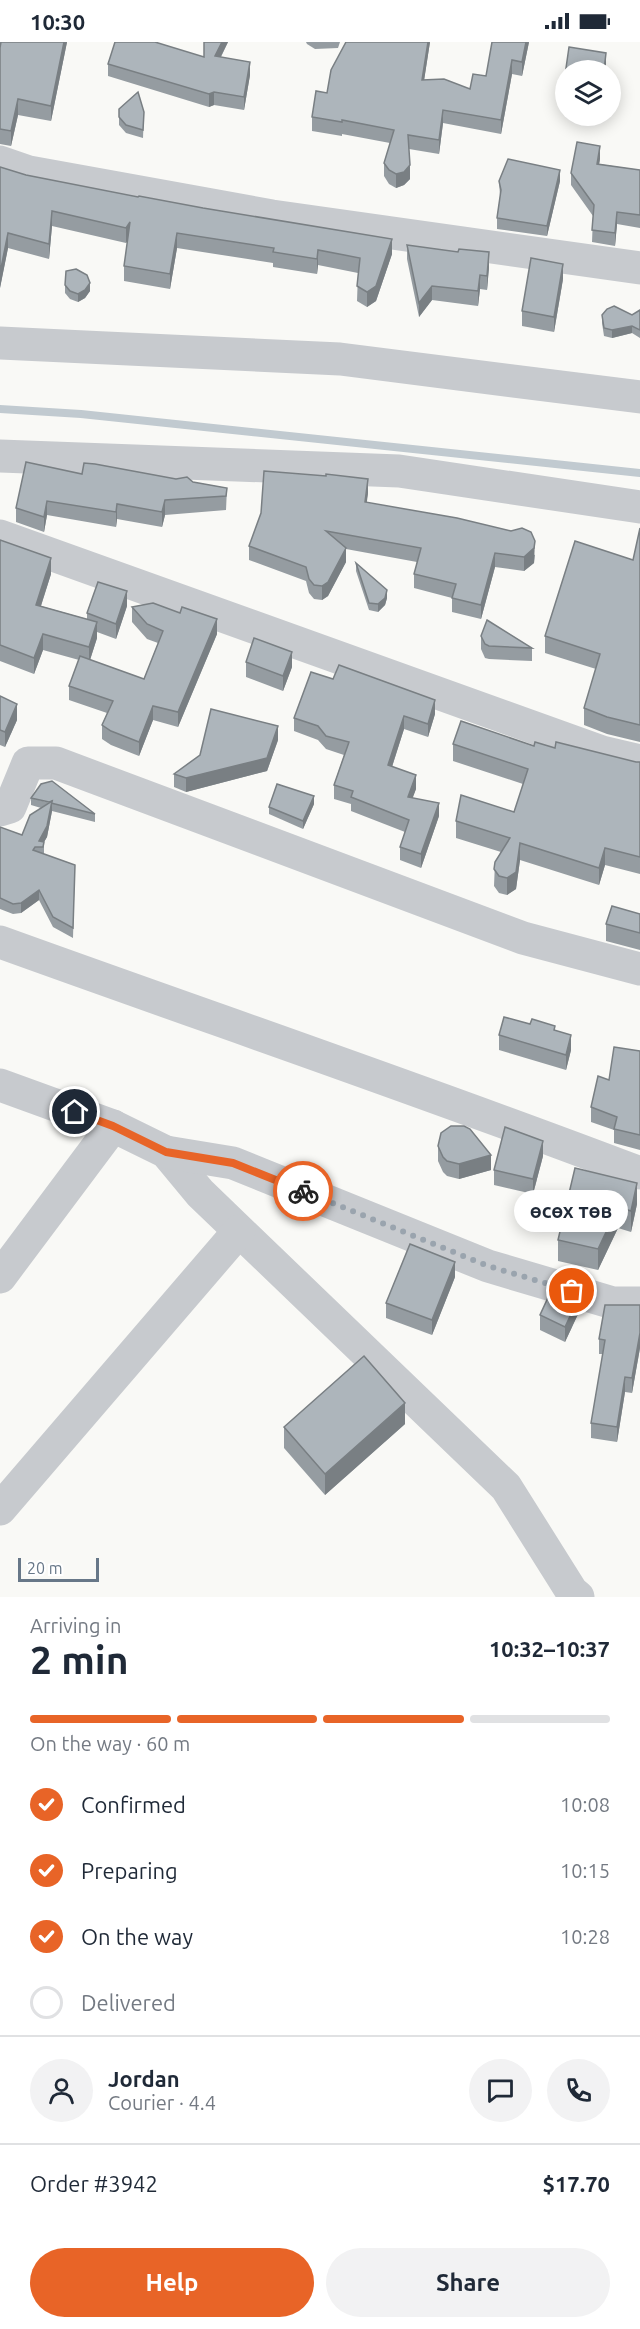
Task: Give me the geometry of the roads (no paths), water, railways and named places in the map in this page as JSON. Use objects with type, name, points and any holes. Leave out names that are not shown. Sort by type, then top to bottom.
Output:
[{"type":"street","points":[[0,162],[29,172],[272,216],[640,268]]},
{"type":"street","points":[[0,343],[340,359],[640,397]]},
{"type":"street","points":[[0,456],[399,471],[640,507]]},
{"type":"street","points":[[0,536],[602,752],[640,761]]},
{"type":"street","points":[[0,810],[10,807],[28,763],[56,763],[523,938],[640,969]]},
{"type":"street","points":[[0,942],[248,1032],[479,1112],[640,1173]]},
{"type":"street","points":[[0,1085],[113,1126],[166,1152],[233,1163],[488,1266],[613,1303],[640,1303]]},
{"type":"street","points":[[0,1277],[113,1126]]},
{"type":"street","points":[[166,1152],[200,1194],[507,1487],[572,1595]]},
{"type":"street","points":[[0,1509],[239,1231]]},
{"type":"waterway","points":[[0,409],[81,414],[640,473]]},
{"type":"place","name":"өсөх төв","points":[[572,1291]]}]
